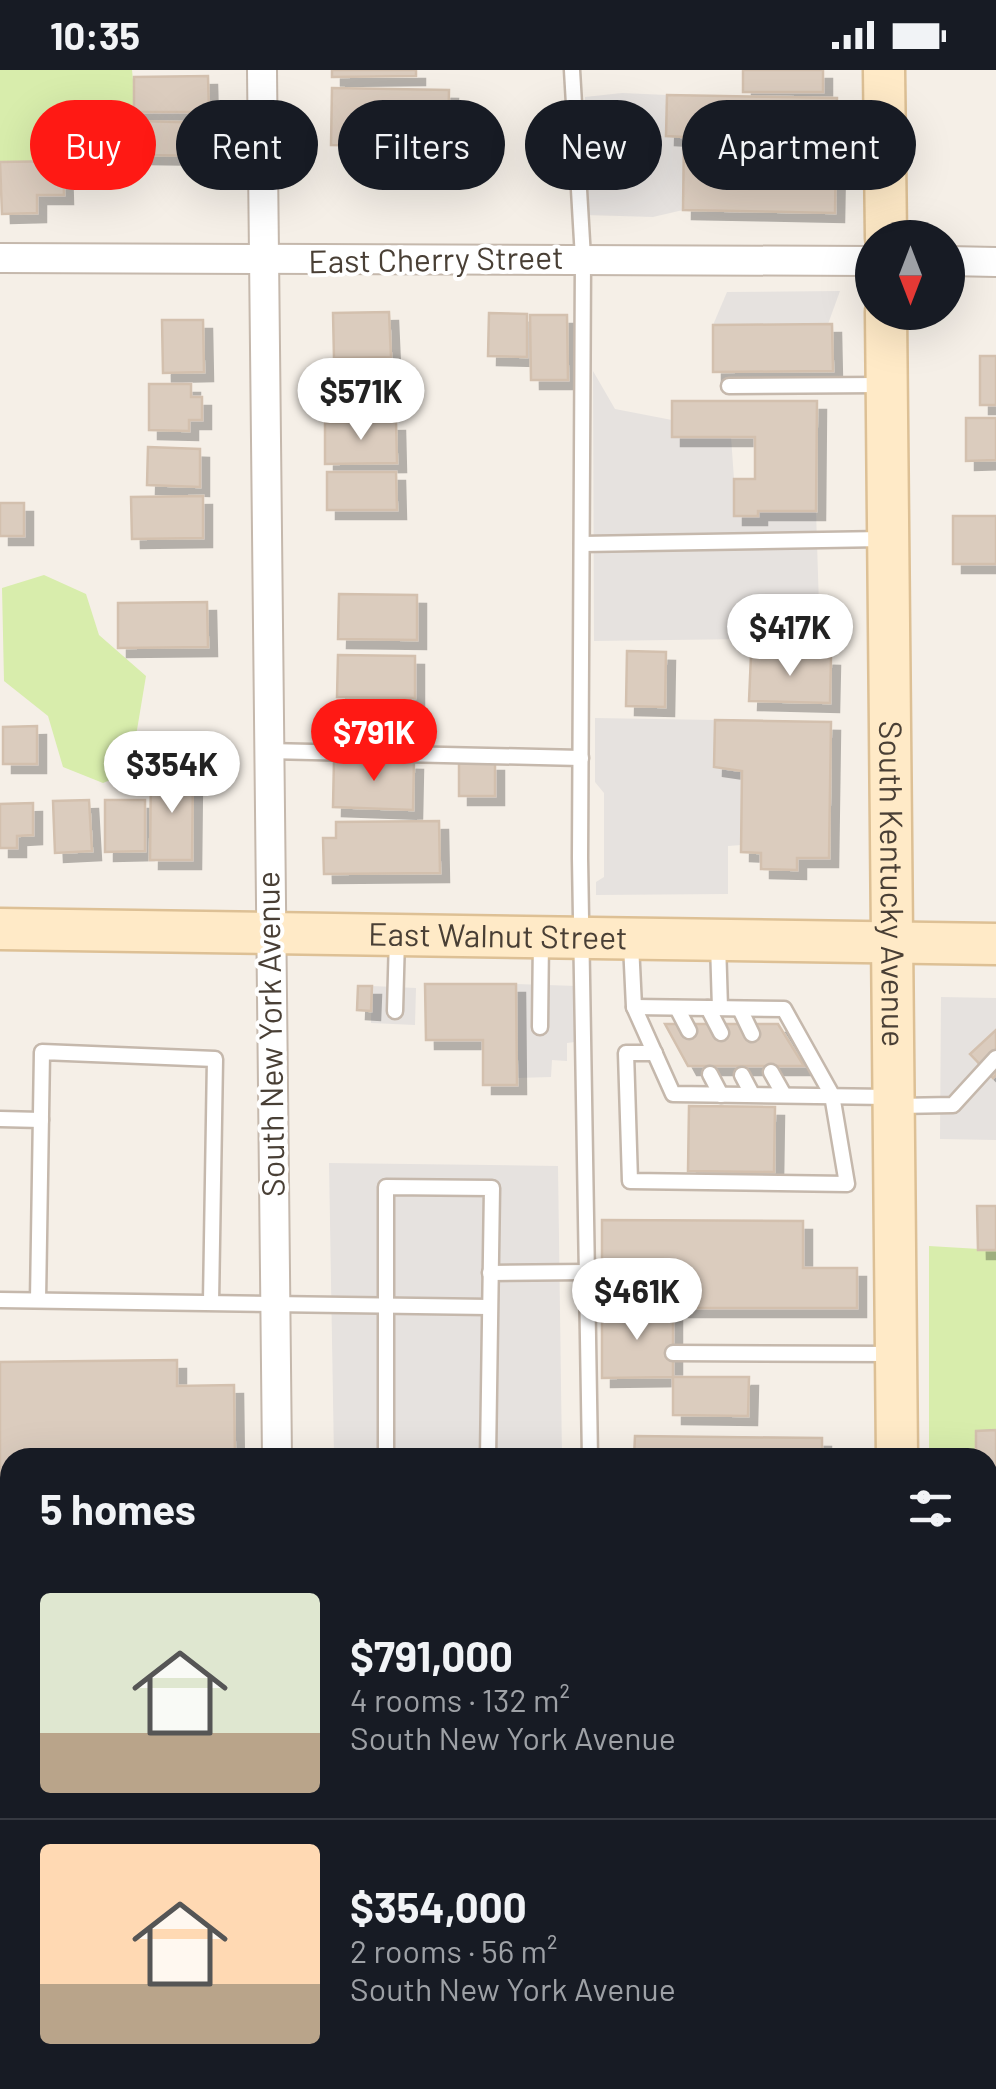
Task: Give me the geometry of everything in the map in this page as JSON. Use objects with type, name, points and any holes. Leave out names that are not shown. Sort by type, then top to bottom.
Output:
[{"type":"street","name":"South New York Avenue","points":[[262,70],[277,1448]]},
{"type":"street","points":[[884,70],[886,220]]},
{"type":"street","name":"East Cherry Street","points":[[0,258],[264,262],[583,258],[855,261]]},
{"type":"street","points":[[965,262],[996,262]]},
{"type":"street","name":"South Kentucky Avenue","points":[[886,330],[898,1448]]},
{"type":"street","name":"East Walnut Street","points":[[0,929],[996,944]]},
{"type":"lane","points":[[572,70],[583,258],[582,938],[590,1448]]},
{"type":"lane","points":[[729,386],[887,386]]},
{"type":"lane","points":[[582,544],[889,539]]},
{"type":"lane","points":[[268,751],[581,758]]},
{"type":"lane","points":[[395,1011],[397,934]]},
{"type":"lane","points":[[540,1027],[541,937]]},
{"type":"lane","points":[[630,938],[634,1007],[673,1094],[832,1095],[953,1105],[996,1058]]},
{"type":"lane","points":[[718,940],[714,1008],[721,1033]]},
{"type":"lane","points":[[634,1007],[784,1009],[832,1095],[847,1184],[630,1181],[626,1053],[654,1053]]},
{"type":"lane","points":[[677,1008],[689,1031]]},
{"type":"lane","points":[[740,1009],[752,1034]]},
{"type":"lane","points":[[38,1300],[42,1052],[216,1058],[210,1302]]},
{"type":"lane","points":[[772,1072],[784,1094]]},
{"type":"lane","points":[[710,1074],[721,1094]]},
{"type":"lane","points":[[742,1074],[752,1094]]},
{"type":"lane","points":[[0,1119],[41,1120]]},
{"type":"lane","points":[[386,1448],[386,1187],[492,1188],[488,1448]]},
{"type":"lane","points":[[490,1273],[587,1272]]},
{"type":"lane","points":[[0,1300],[489,1307]]},
{"type":"lane","points":[[673,1353],[896,1354]]},
{"type":"green space","points":[[0,70],[132,70],[135,100],[30,100],[30,163],[0,162]]},
{"type":"green space","points":[[44,575],[86,594],[99,635],[146,676],[130,772],[103,783],[63,767],[48,716],[4,681],[2,588]]},
{"type":"green space","points":[[929,1246],[996,1250],[996,1430],[983,1448],[929,1448]]},
{"type":"shaded area","points":[[622,93],[667,95],[666,136],[682,137],[683,210],[653,217],[586,215],[586,190],[662,190],[662,100],[585,97]]},
{"type":"shaded area","points":[[840,291],[828,324],[713,325],[727,292]]},
{"type":"shaded area","points":[[593,371],[615,409],[672,420],[673,437],[731,437],[734,479],[758,511],[816,511],[820,638],[594,641]]},
{"type":"shaded area","points":[[595,718],[715,720],[715,767],[742,771],[741,845],[728,846],[728,894],[596,895],[596,882],[604,877],[604,793],[595,782]]},
{"type":"shaded area","points":[[516,984],[577,986],[575,1042],[567,1043],[567,1061],[552,1060],[551,1077],[516,1078]]},
{"type":"shaded area","points":[[372,986],[416,988],[415,1025],[371,1023]]},
{"type":"shaded area","points":[[941,997],[996,998],[996,1030],[971,1054],[993,1078],[996,1075],[996,1140],[940,1139]]},
{"type":"shaded area","points":[[329,1163],[558,1166],[562,1448],[334,1448]]},
{"type":"building","points":[[332,70],[416,70],[416,76],[332,77]]},
{"type":"building","points":[[743,70],[823,70],[823,92],[743,92]]},
{"type":"building","points":[[208,76],[209,100],[176,100],[176,112],[156,112],[156,100],[134,100],[134,77]]},
{"type":"building","points":[[332,88],[449,90],[449,100],[338,100],[338,145],[331,145]]},
{"type":"building","points":[[667,95],[837,98],[682,100],[682,137],[666,136]]},
{"type":"building","points":[[156,121],[176,122],[176,156],[156,155]]},
{"type":"building","points":[[0,162],[30,162],[30,190],[64,190],[64,195],[37,195],[37,213],[2,214]]},
{"type":"building","points":[[683,190],[835,190],[835,213],[683,210]]},
{"type":"building","points":[[389,312],[391,357],[334,358],[333,313]]},
{"type":"building","points":[[489,313],[527,314],[527,357],[488,356]]},
{"type":"building","points":[[530,315],[567,315],[568,380],[531,380]]},
{"type":"building","points":[[162,320],[203,320],[204,372],[163,373]]},
{"type":"building","points":[[832,324],[833,371],[713,372],[713,325]]},
{"type":"building","points":[[980,356],[996,356],[996,405],[980,405]]},
{"type":"building","points":[[324,368],[395,369],[395,410],[323,409]]},
{"type":"building","points":[[149,384],[191,384],[191,397],[202,397],[202,420],[189,420],[189,431],[149,430]]},
{"type":"building","points":[[672,401],[817,401],[816,511],[758,511],[758,516],[734,516],[734,479],[755,479],[755,437],[672,437]]},
{"type":"building","points":[[966,418],[996,418],[996,460],[966,461]]},
{"type":"building","points":[[396,422],[397,463],[325,464],[325,423]]},
{"type":"building","points":[[148,447],[200,449],[200,487],[147,485]]},
{"type":"building","points":[[327,472],[396,472],[397,510],[327,510]]},
{"type":"building","points":[[203,496],[203,538],[132,539],[131,497]]},
{"type":"building","points":[[0,503],[24,503],[24,536],[0,536]]},
{"type":"building","points":[[953,516],[996,516],[996,564],[953,564]]},
{"type":"building","points":[[339,594],[417,595],[417,640],[338,639]]},
{"type":"building","points":[[207,602],[208,647],[118,648],[118,603]]},
{"type":"building","points":[[627,651],[666,652],[665,707],[626,706]]},
{"type":"building","points":[[338,655],[415,656],[415,698],[337,697]]},
{"type":"building","points":[[751,655],[831,657],[830,703],[749,701]]},
{"type":"building","points":[[339,704],[404,704],[404,746],[338,745]]},
{"type":"building","points":[[715,720],[831,722],[829,858],[797,858],[797,870],[761,869],[761,853],[741,852],[742,771],[714,767]]},
{"type":"building","points":[[37,726],[37,764],[3,764],[3,727]]},
{"type":"building","points":[[334,759],[414,761],[413,810],[333,807]]},
{"type":"building","points":[[459,762],[495,762],[495,796],[459,796]]},
{"type":"building","points":[[151,771],[193,771],[192,860],[150,860]]},
{"type":"building","points":[[89,800],[92,851],[55,853],[53,801]]},
{"type":"building","points":[[105,800],[145,800],[145,851],[105,852]]},
{"type":"building","points":[[33,803],[33,835],[17,836],[17,848],[0,848],[0,804]]},
{"type":"building","points":[[439,821],[440,873],[324,874],[323,838],[336,838],[336,822]]},
{"type":"building","points":[[425,984],[516,984],[517,1085],[483,1085],[483,1040],[426,1040]]},
{"type":"building","points":[[358,986],[372,986],[371,1011],[357,1010]]},
{"type":"building","points":[[665,1024],[778,1024],[804,1066],[688,1066]]},
{"type":"building","points":[[996,1030],[996,1075],[993,1078],[970,1054]]},
{"type":"building","points":[[689,1106],[775,1107],[774,1172],[688,1171]]},
{"type":"building","points":[[977,1206],[996,1206],[996,1250],[978,1250]]},
{"type":"building","points":[[602,1220],[803,1221],[803,1268],[857,1268],[857,1308],[602,1308]]},
{"type":"building","points":[[602,1308],[673,1308],[673,1377],[602,1378]]},
{"type":"building","points":[[177,1360],[177,1386],[234,1385],[235,1448],[0,1448],[0,1362]]},
{"type":"building","points":[[673,1377],[749,1377],[748,1416],[673,1415]]},
{"type":"building","points":[[996,1430],[996,1448],[976,1448],[976,1431]]},
{"type":"building","points":[[635,1436],[822,1438],[822,1448],[634,1448]]}]
